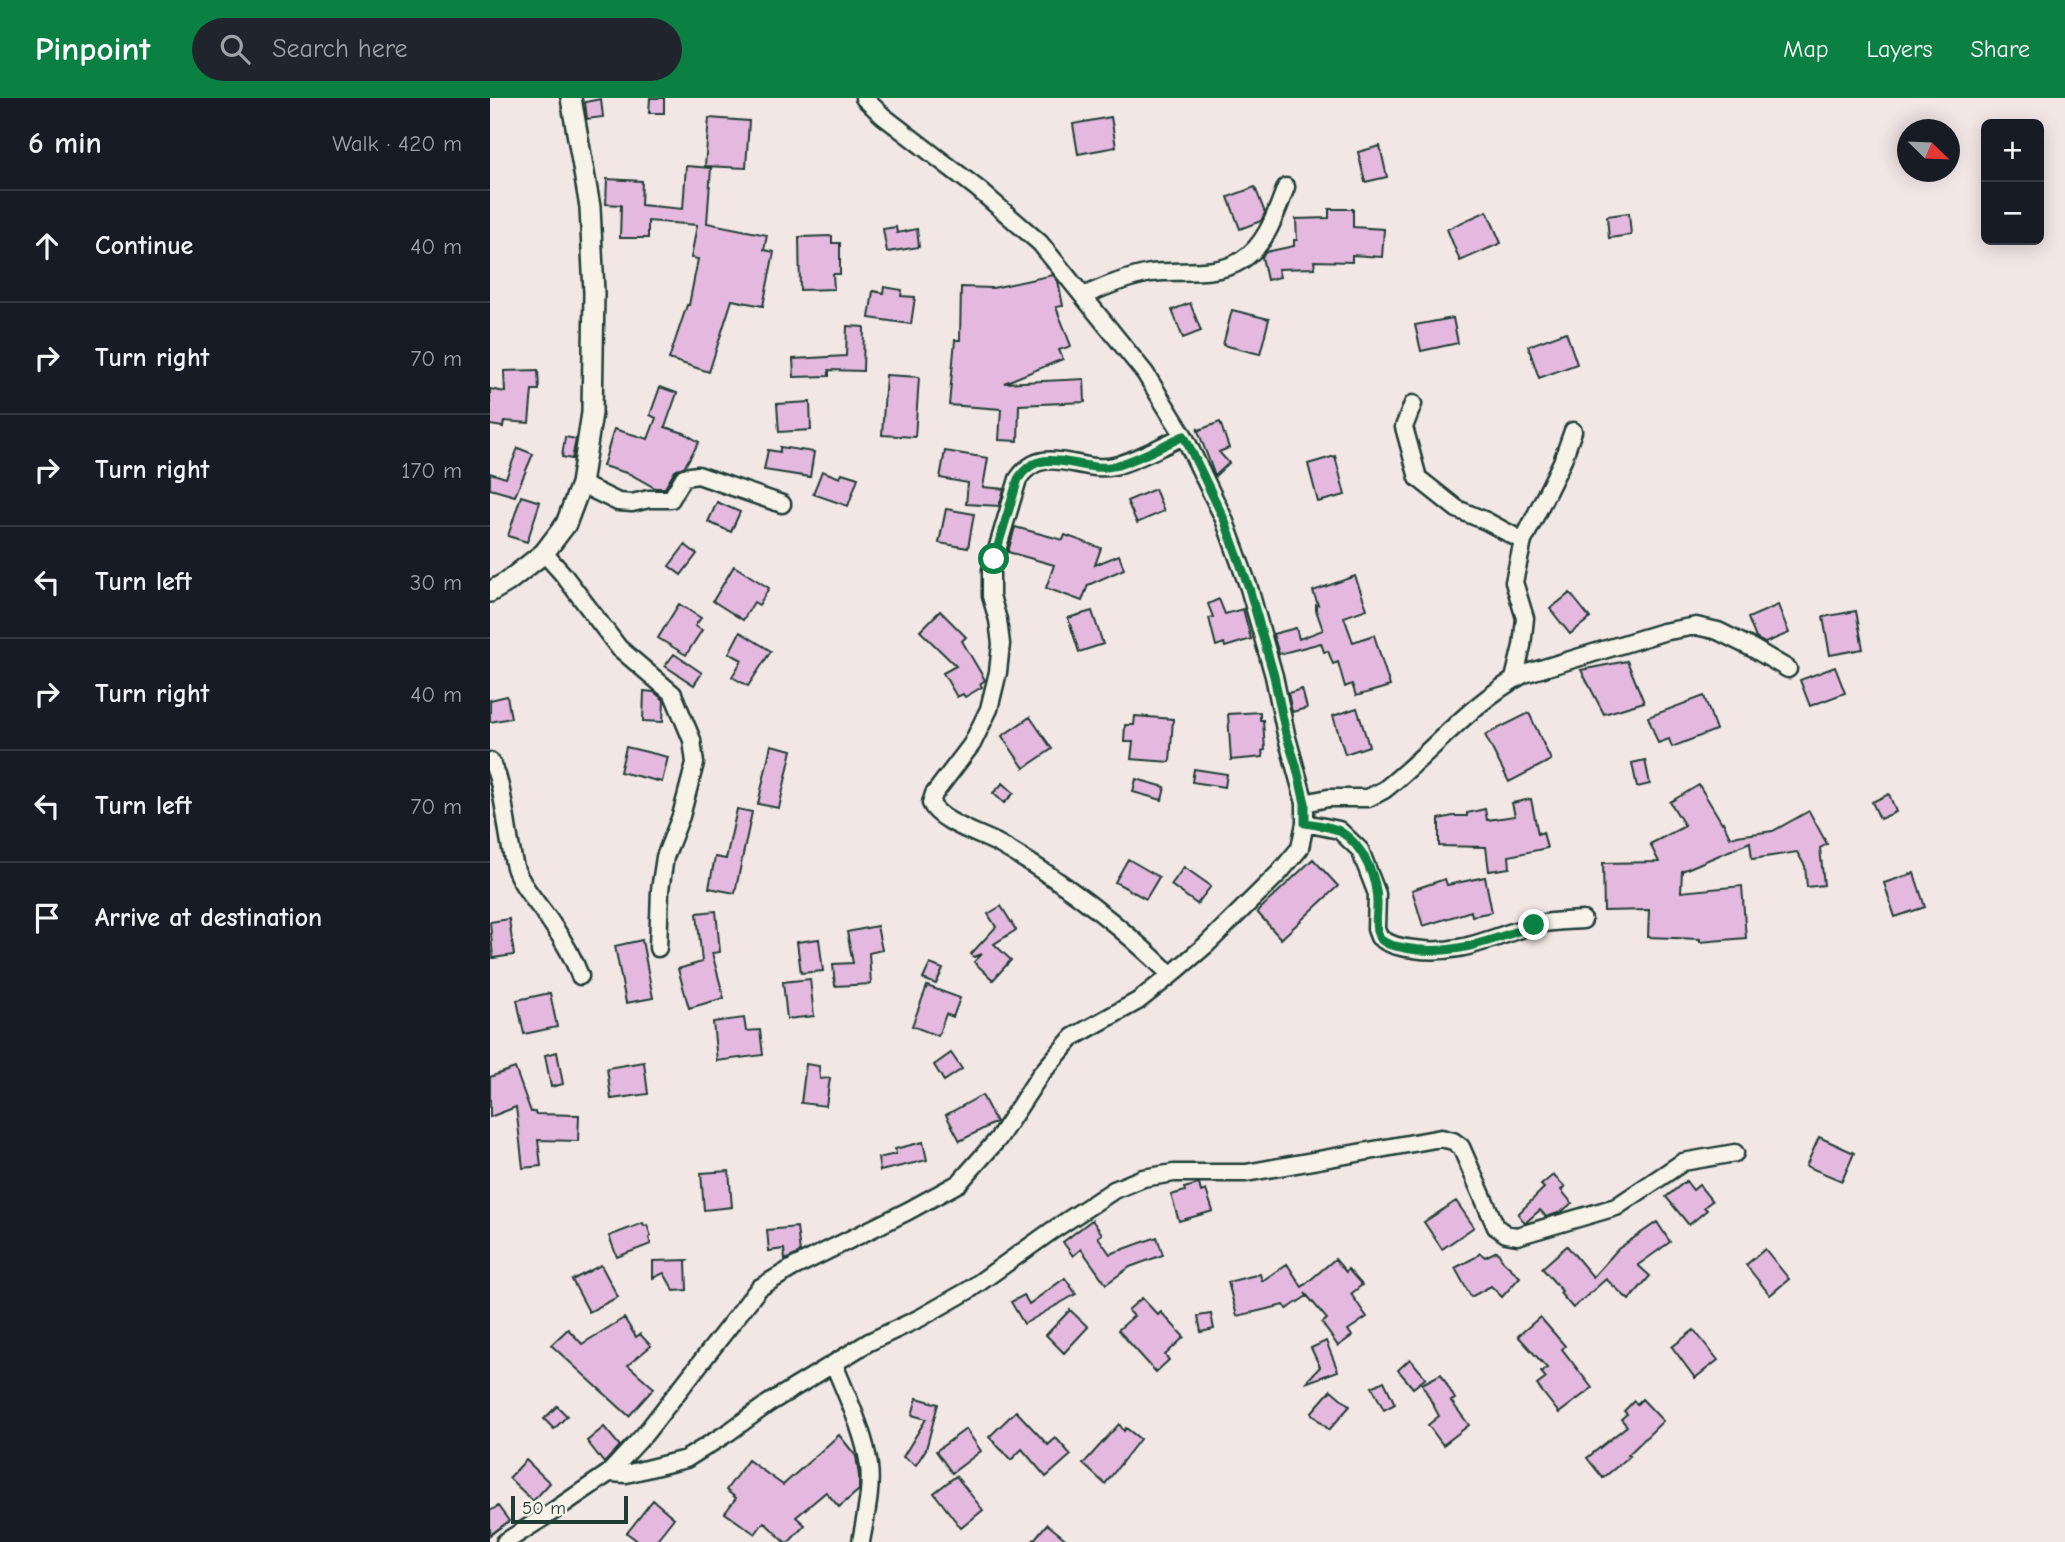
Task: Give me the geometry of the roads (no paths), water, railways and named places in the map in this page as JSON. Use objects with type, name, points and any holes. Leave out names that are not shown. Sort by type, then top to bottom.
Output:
[{"type":"main road","points":[[490,592],[544,553],[566,524],[581,484],[592,413],[594,293],[590,207],[571,98]]},
{"type":"street","points":[[505,1542],[609,1473],[644,1435],[759,1288],[794,1267],[959,1183],[998,1139],[1040,1075],[1073,1037],[1138,1001],[1171,975],[1279,873],[1300,848],[1305,823],[1305,803],[1274,676],[1249,588],[1224,519],[1184,436],[1145,373],[1040,243],[978,189],[883,116],[864,98]]},
{"type":"street","points":[[1084,296],[1151,273],[1209,270],[1227,267],[1242,260],[1259,244],[1271,226],[1286,187]]},
{"type":"street","points":[[1413,404],[1404,427],[1418,478],[1457,509],[1522,541]]},
{"type":"street","points":[[1514,680],[1522,646],[1524,618],[1514,582],[1522,541],[1562,462],[1573,431]]},
{"type":"street","points":[[1171,975],[1143,947],[1096,908],[1051,876],[998,844],[943,818],[931,803],[940,786],[972,744],[989,709],[998,672],[1001,644],[991,596],[991,570],[1018,479],[1023,471],[1044,461],[1059,460],[1102,468],[1116,466],[1184,436]]},
{"type":"street","points":[[581,484],[618,502],[632,503],[649,499],[671,499],[684,477],[698,475],[782,505]]},
{"type":"street","points":[[544,553],[620,648],[674,694],[692,740],[695,763],[681,816],[665,857],[660,890],[658,948]]},
{"type":"street","points":[[1305,803],[1328,798],[1368,798],[1384,790],[1467,714],[1524,674],[1662,632],[1696,626],[1718,631],[1788,669]]},
{"type":"street","points":[[490,761],[497,772],[516,870],[525,888],[571,953],[580,976]]},
{"type":"street","points":[[1305,823],[1339,830],[1360,850],[1377,894],[1376,929],[1379,937],[1393,946],[1430,952],[1451,951],[1534,925],[1583,920]]},
{"type":"street","points":[[609,1473],[626,1474],[686,1459],[769,1403],[869,1342],[970,1290],[1114,1190],[1143,1178],[1174,1173],[1246,1173],[1441,1138],[1453,1141],[1461,1147],[1496,1227],[1506,1234],[1517,1236],[1616,1207],[1683,1163],[1735,1153]]},
{"type":"street","points":[[834,1364],[863,1439],[869,1469],[868,1499],[861,1542]]}]
